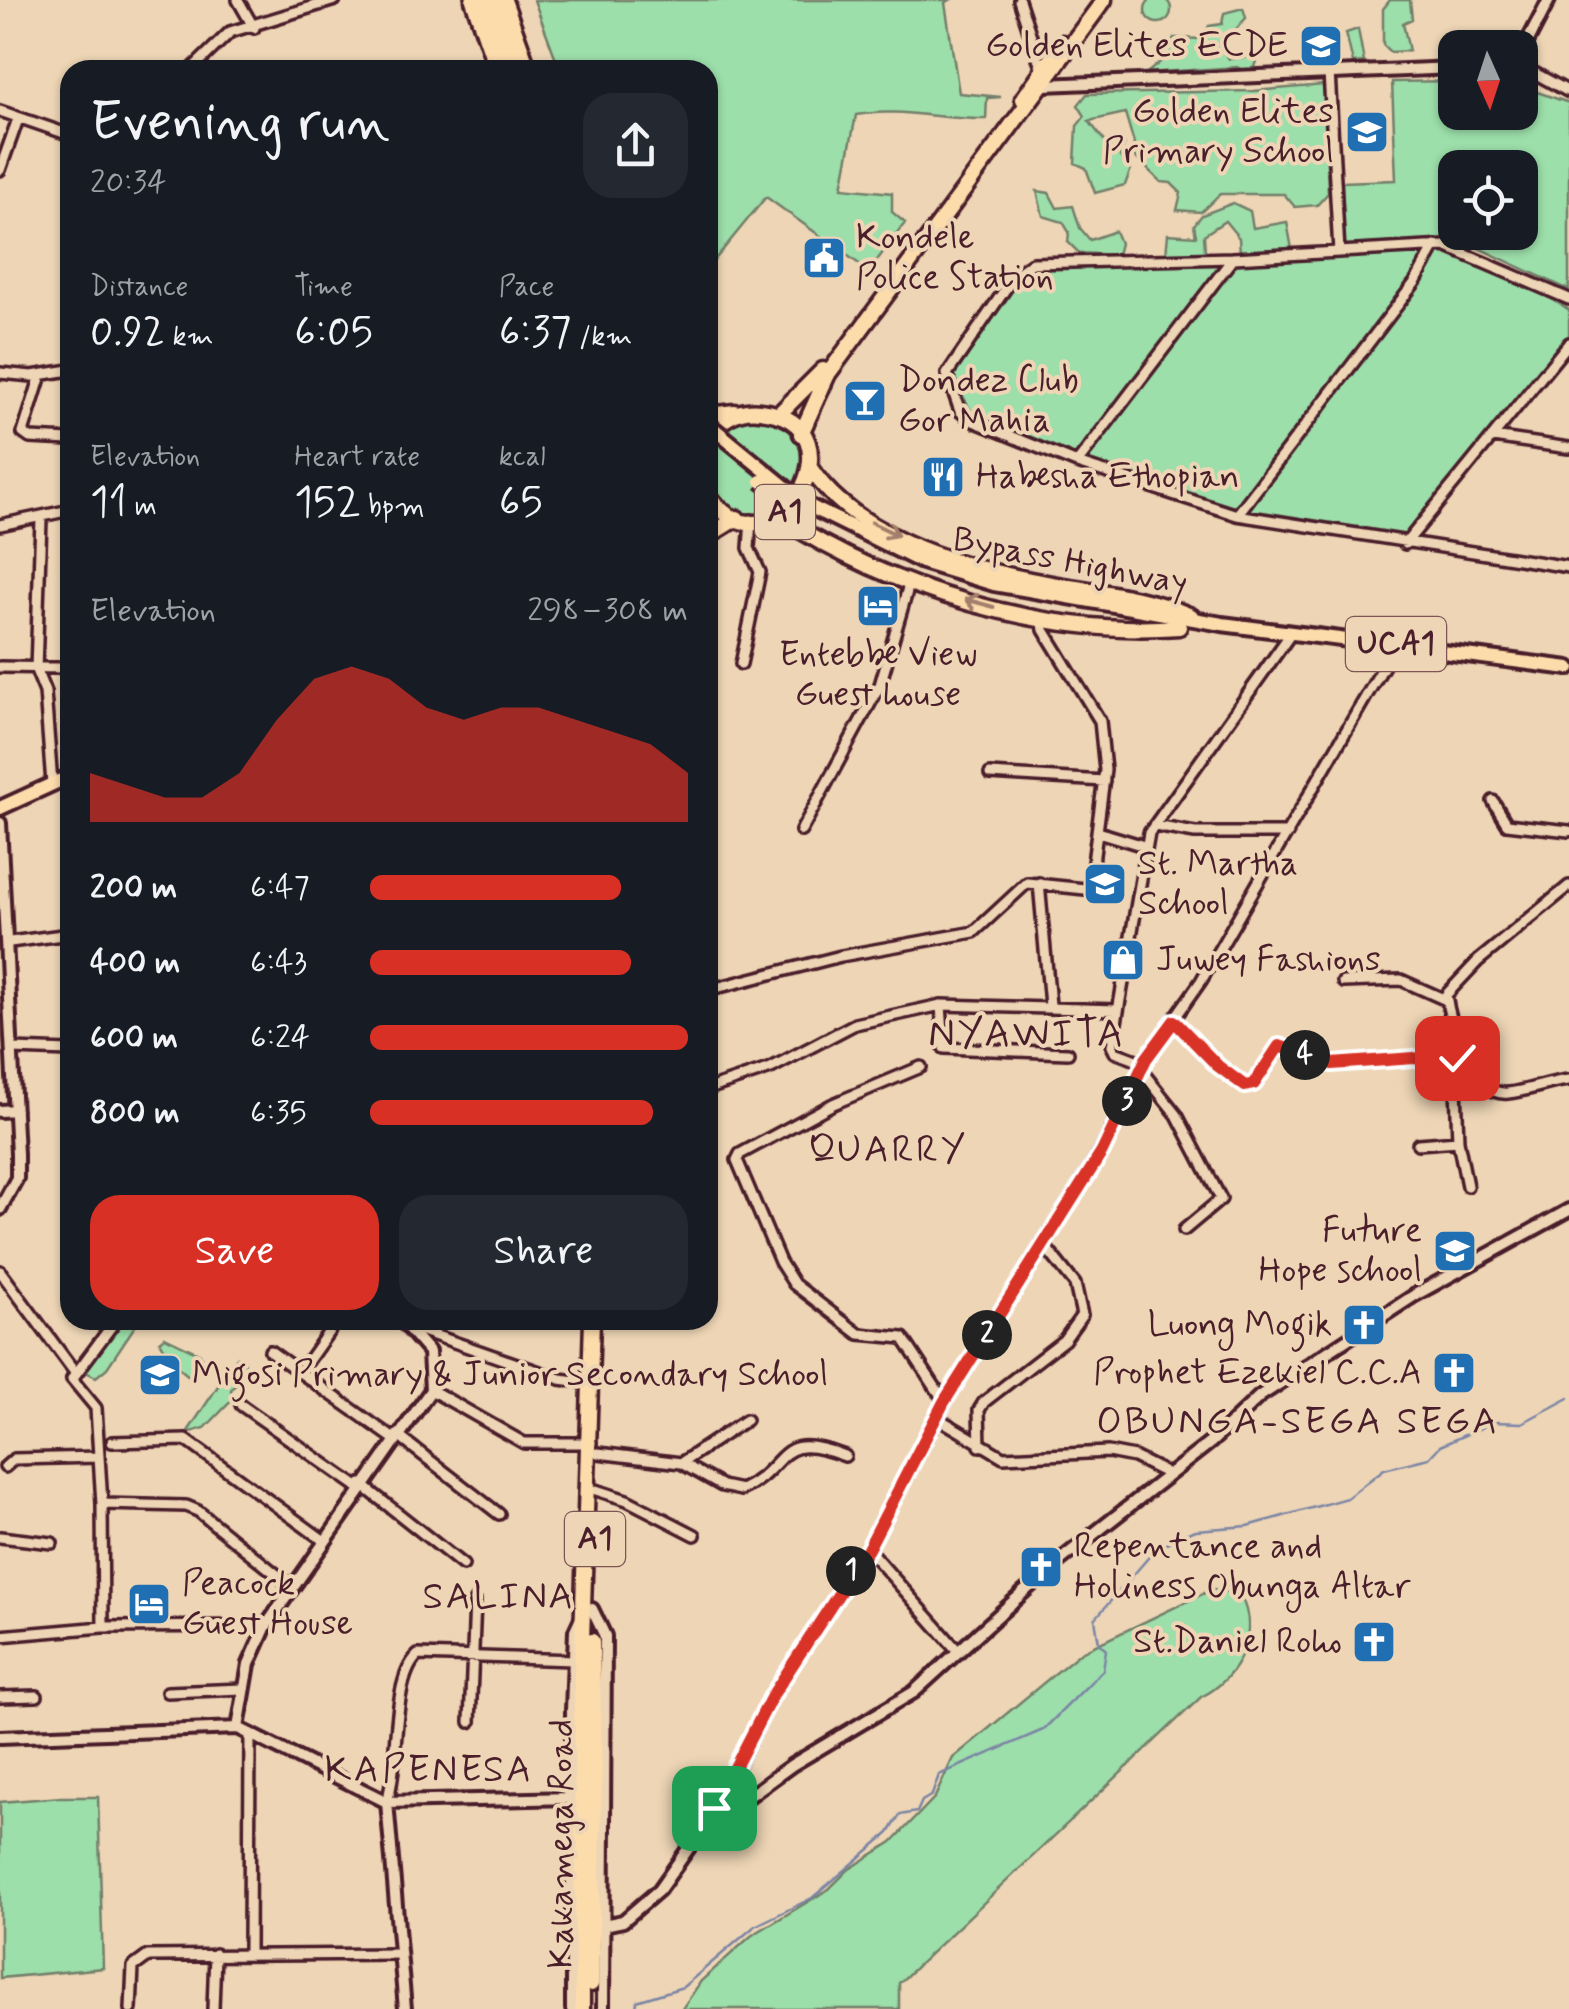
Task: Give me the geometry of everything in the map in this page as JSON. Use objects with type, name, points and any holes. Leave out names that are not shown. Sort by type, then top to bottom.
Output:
[{"type":"highway","points":[[473,0],[494,60]]},
{"type":"highway","points":[[504,0],[525,60]]},
{"type":"highway","name":"A1","points":[[801,434],[828,374],[1043,78],[1094,0]]},
{"type":"highway","name":"A1","points":[[718,531],[744,519],[777,516],[804,492],[810,469],[801,434],[778,415],[823,369],[1104,0]]},
{"type":"highway","points":[[718,424],[740,412]]},
{"type":"highway","points":[[718,414],[778,415]]},
{"type":"highway","points":[[810,469],[848,509],[926,548],[1023,579],[1152,600],[1192,616]]},
{"type":"highway","name":"A1","points":[[718,506],[744,519]]},
{"type":"highway","points":[[777,516],[841,551],[910,581],[1042,618],[1113,628],[1179,627]]},
{"type":"highway","name":"Kakamega Road","points":[[589,1609],[596,1490],[590,1383],[593,1330]]},
{"type":"highway","name":"Kakamega Road","points":[[591,2009],[589,1609],[594,1330]]},
{"type":"highway","name":"Kakamega Road","points":[[582,2009],[589,1758]]},
{"type":"main road","points":[[484,0],[506,60]]},
{"type":"main road","points":[[494,0],[516,60]]},
{"type":"main road","name":"Bypass Highway","points":[[718,432],[807,505],[922,562],[994,584],[1179,627],[1222,624]]},
{"type":"main road","name":"Bypass Highway","points":[[718,444],[802,513],[904,560],[993,590],[1120,612],[1192,616],[1222,624],[1569,668]]},
{"type":"main road","points":[[0,808],[60,780]]},
{"type":"street","points":[[238,0],[254,28]]},
{"type":"street","points":[[200,60],[222,38],[335,0]]},
{"type":"street","points":[[1020,0],[1043,78],[1438,69]]},
{"type":"street","points":[[1533,30],[1549,0]]},
{"type":"street","points":[[1329,72],[1339,252]]},
{"type":"street","points":[[1538,76],[1569,92]]},
{"type":"street","points":[[0,111],[60,131]]},
{"type":"street","points":[[0,170],[18,118]]},
{"type":"street","points":[[1237,515],[1416,281],[1434,246]]},
{"type":"street","points":[[1569,298],[1458,248],[1434,246],[1233,258],[1032,263],[1015,275],[947,374],[960,411],[970,420],[1077,464],[1237,515],[1569,567]]},
{"type":"street","points":[[1077,464],[1233,258]]},
{"type":"street","points":[[1405,544],[1569,343]]},
{"type":"street","points":[[0,373],[60,372]]},
{"type":"street","points":[[41,375],[23,433],[30,438],[60,440]]},
{"type":"street","points":[[1493,437],[1569,448]]},
{"type":"street","points":[[0,524],[60,513]]},
{"type":"street","points":[[41,518],[36,670],[44,692],[52,784]]},
{"type":"street","points":[[741,664],[760,572],[748,548],[744,519]]},
{"type":"street","points":[[801,831],[880,685],[910,581]]},
{"type":"street","points":[[718,987],[841,956],[978,931],[1026,884],[1088,888],[1104,781],[1098,712],[1044,630],[1042,618]]},
{"type":"street","points":[[1184,1230],[1220,1205],[1220,1194],[1177,1115],[1143,1067],[1113,1051],[1144,846],[1154,826],[1292,632]]},
{"type":"street","points":[[708,1827],[772,1696],[868,1549],[944,1402],[1102,1152],[1143,1067],[1288,833],[1396,644]]},
{"type":"street","points":[[0,667],[60,669]]},
{"type":"street","points":[[990,774],[1081,783],[1104,781]]},
{"type":"street","points":[[1492,800],[1507,824],[1569,832]]},
{"type":"street","points":[[0,824],[10,942],[17,1178],[0,1209]]},
{"type":"street","points":[[1154,826],[1195,833],[1288,833]]},
{"type":"street","points":[[1098,832],[1144,846]]},
{"type":"street","points":[[1039,883],[1050,1004]]},
{"type":"street","points":[[1467,1186],[1458,1142],[1457,1058],[1446,1000],[1448,992],[1478,961],[1569,886]]},
{"type":"street","points":[[10,942],[60,935]]},
{"type":"street","points":[[1343,982],[1401,980],[1446,1000]]},
{"type":"street","points":[[718,1086],[766,1070],[854,1024],[942,1004],[1050,1004],[1117,1010]]},
{"type":"street","points":[[942,1004],[944,1048],[1068,1052]]},
{"type":"street","points":[[1174,1021],[1218,1066],[1245,1086],[1254,1084],[1279,1046],[1332,1064],[1414,1058],[1446,1065],[1457,1058]]},
{"type":"street","points":[[13,1049],[60,1051]]},
{"type":"street","points":[[1457,1058],[1500,1093],[1569,1080]]},
{"type":"street","points":[[921,1067],[833,1104],[740,1154],[737,1160],[789,1278],[852,1331],[903,1338],[944,1402]]},
{"type":"street","points":[[0,1111],[16,1110]]},
{"type":"street","points":[[1418,1144],[1458,1142]]},
{"type":"street","points":[[604,1925],[624,1922],[659,1890],[681,1853],[708,1827],[792,1765],[914,1692],[957,1650],[1166,1473],[1212,1442],[1260,1396],[1416,1295],[1569,1210]]},
{"type":"street","points":[[980,1446],[979,1410],[984,1402],[1064,1340],[1082,1315],[1074,1284],[1044,1245]]},
{"type":"street","points":[[1,1278],[74,1371]]},
{"type":"street","points":[[103,1627],[96,1408],[72,1382],[74,1371],[108,1330]]},
{"type":"street","points":[[301,1371],[330,1330]]},
{"type":"street","points":[[238,1728],[243,1688],[266,1626],[360,1486],[431,1390],[429,1352],[410,1330]]},
{"type":"street","points":[[423,1330],[560,1380],[590,1383]]},
{"type":"street","points":[[270,1351],[396,1437],[499,1514]]},
{"type":"street","points":[[431,1390],[524,1443],[594,1448],[681,1463],[722,1486],[741,1490],[790,1448],[819,1446],[845,1456]]},
{"type":"street","points":[[242,1406],[360,1486],[463,1565]]},
{"type":"street","points":[[936,1417],[980,1446],[1011,1458],[1070,1451],[1121,1454],[1166,1473]]},
{"type":"street","points":[[681,1463],[746,1420]]},
{"type":"street","points":[[112,1442],[186,1440],[323,1540]]},
{"type":"street","points":[[5,1466],[14,1459],[99,1457]]},
{"type":"street","points":[[596,1490],[627,1500],[695,1536]]},
{"type":"street","points":[[102,1504],[186,1506],[198,1511],[292,1587]]},
{"type":"street","points":[[0,1537],[52,1542]]},
{"type":"street","points":[[868,1549],[957,1650]]},
{"type":"street","points":[[470,1722],[475,1602]]},
{"type":"street","points":[[572,2009],[575,1631],[589,1609],[605,1636],[603,2009]]},
{"type":"street","points":[[0,1636],[103,1627],[266,1626]]},
{"type":"street","points":[[405,2009],[388,1802],[396,1766],[404,1672],[424,1652],[574,1660]]},
{"type":"street","points":[[167,1692],[243,1688]]},
{"type":"street","points":[[0,1697],[37,1696]]},
{"type":"street","points":[[0,1738],[238,1728],[388,1802],[573,1798]]},
{"type":"street","points":[[248,1956],[250,1734]]},
{"type":"street","points":[[131,2009],[132,1973],[140,1959],[214,1954],[399,1954]]},
{"type":"street","points":[[213,2009],[214,1954]]},
{"type":"green space","points":[[1152,-1],[1164,-1],[1170,5],[1170,15],[1163,22],[1153,22],[1146,15],[1146,5]]},
{"type":"green space","points":[[534,0],[950,0],[945,3],[959,93],[1001,97],[987,98],[986,119],[888,112],[856,115],[842,188],[892,193],[892,212],[905,223],[869,271],[766,197],[718,256],[718,60],[556,60]]},
{"type":"green space","points":[[1390,0],[1410,0],[1412,19],[1403,23],[1409,51],[1390,52],[1383,45],[1383,9]]},
{"type":"green space","points":[[1243,8],[1246,18],[1221,46],[1229,59],[1258,56],[1251,75],[1237,67],[1147,73],[1165,58],[1174,38],[1203,39],[1209,26],[1222,24],[1224,13]]},
{"type":"green space","points":[[1358,29],[1364,62],[1353,63],[1346,33]]},
{"type":"green space","points":[[1438,81],[1438,130],[1538,130],[1538,92],[1569,103],[1569,290],[1483,250],[1538,250],[1538,150],[1438,150],[1438,244],[1343,246],[1342,182],[1396,180],[1392,82]]},
{"type":"green space","points":[[1324,85],[1328,102],[1328,193],[1317,205],[1295,207],[1284,194],[1220,194],[1201,212],[1177,210],[1181,193],[1171,183],[1161,182],[1132,154],[1134,143],[1125,113],[1089,121],[1106,143],[1124,145],[1120,157],[1131,169],[1125,185],[1095,193],[1086,168],[1075,163],[1077,126],[1085,116],[1078,105],[1087,94],[1254,91]]},
{"type":"green space","points":[[1037,191],[1049,193],[1057,208],[1073,206],[1080,228],[1090,240],[1115,231],[1120,243],[1117,255],[1079,253],[1068,242],[1069,232],[1063,222],[1043,216]]},
{"type":"green space","points":[[1233,203],[1250,211],[1253,228],[1287,222],[1292,249],[1240,253],[1239,238],[1225,221],[1204,235],[1205,252],[1166,255],[1168,234],[1196,236],[1194,225],[1202,215]]},
{"type":"green space","points":[[1452,253],[1558,302],[1569,310],[1569,336],[1403,540],[1234,510],[1073,458],[973,415],[953,377],[1024,270],[1036,266]]},
{"type":"green space","points":[[755,414],[774,418],[797,436],[804,454],[801,483],[783,506],[765,513],[745,513],[727,506],[718,497],[718,431],[727,422]]},
{"type":"green space","points":[[113,1330],[132,1330],[107,1368],[96,1377],[87,1368]]},
{"type":"green space","points":[[165,1337],[200,1354],[204,1363],[191,1378],[172,1362],[160,1341]]},
{"type":"green space","points":[[237,1357],[244,1360],[246,1369],[231,1390],[233,1399],[205,1428],[187,1433]]},
{"type":"green space","points":[[1213,1589],[1240,1595],[1246,1610],[1247,1639],[1235,1667],[899,1983],[899,2009],[682,2009],[701,1981],[751,1936],[829,1889],[848,1870],[892,1842],[935,1797],[953,1758],[1081,1652]]},
{"type":"green space","points":[[98,1797],[103,1968],[0,1978],[0,1802]]},
{"type":"waterway","points":[[636,2009],[637,2001],[683,1987],[755,1926],[812,1898],[889,1833],[900,1815],[917,1812],[922,1801],[932,1795],[939,1775],[1043,1730],[1103,1670],[1106,1650],[1099,1643],[1095,1619],[1154,1551],[1196,1530],[1248,1526],[1347,1498],[1384,1469],[1429,1458],[1440,1446],[1494,1422],[1522,1423],[1569,1398]]},
{"type":"place","name":"Golden Elites ECDE","points":[[1321,46]]},
{"type":"place","name":"Golden Elites Primary School","points":[[1367,132]]},
{"type":"place","name":"Kondele Police Station","points":[[824,258]]},
{"type":"place","name":"Dondez Club Gor Mahia","points":[[865,401]]},
{"type":"place","name":"Habesha Ethopian","points":[[943,477]]},
{"type":"place","name":"Entebbe View Guest house","points":[[878,606]]},
{"type":"place","name":"St. Martha School","points":[[1105,884]]},
{"type":"place","name":"Juwey Fashions","points":[[1123,960]]},
{"type":"place","name":"Future Hope school","points":[[1455,1251]]},
{"type":"place","name":"Luong Mogik","points":[[1364,1325]]},
{"type":"place","name":"Prophet Ezekiel C.C.A","points":[[1454,1373]]},
{"type":"place","name":"Migosi Primary & Junior Secondary School","points":[[160,1375]]},
{"type":"place","name":"Repentance and Holiness Obunga Altar","points":[[1041,1567]]},
{"type":"place","name":"Peacock Guest House","points":[[149,1604]]},
{"type":"place","name":"St.Daniel Roho","points":[[1374,1642]]},
{"type":"district","name":"NYAWITA","points":[[1027,1035]]},
{"type":"district","name":"QUARRY","points":[[888,1150]]},
{"type":"district","name":"OBUNGA-SEGA SEGA","points":[[1298,1422]]},
{"type":"district","name":"SALINA","points":[[499,1597]]},
{"type":"district","name":"KAPENESA","points":[[429,1770]]},
{"type":"route","points":[[714,1808],[772,1696],[868,1549],[944,1402],[1102,1152],[1146,1059],[1174,1021],[1218,1066],[1245,1086],[1254,1084],[1279,1046],[1332,1064],[1374,1058],[1389,1063],[1414,1058],[1446,1065],[1457,1058]]}]
